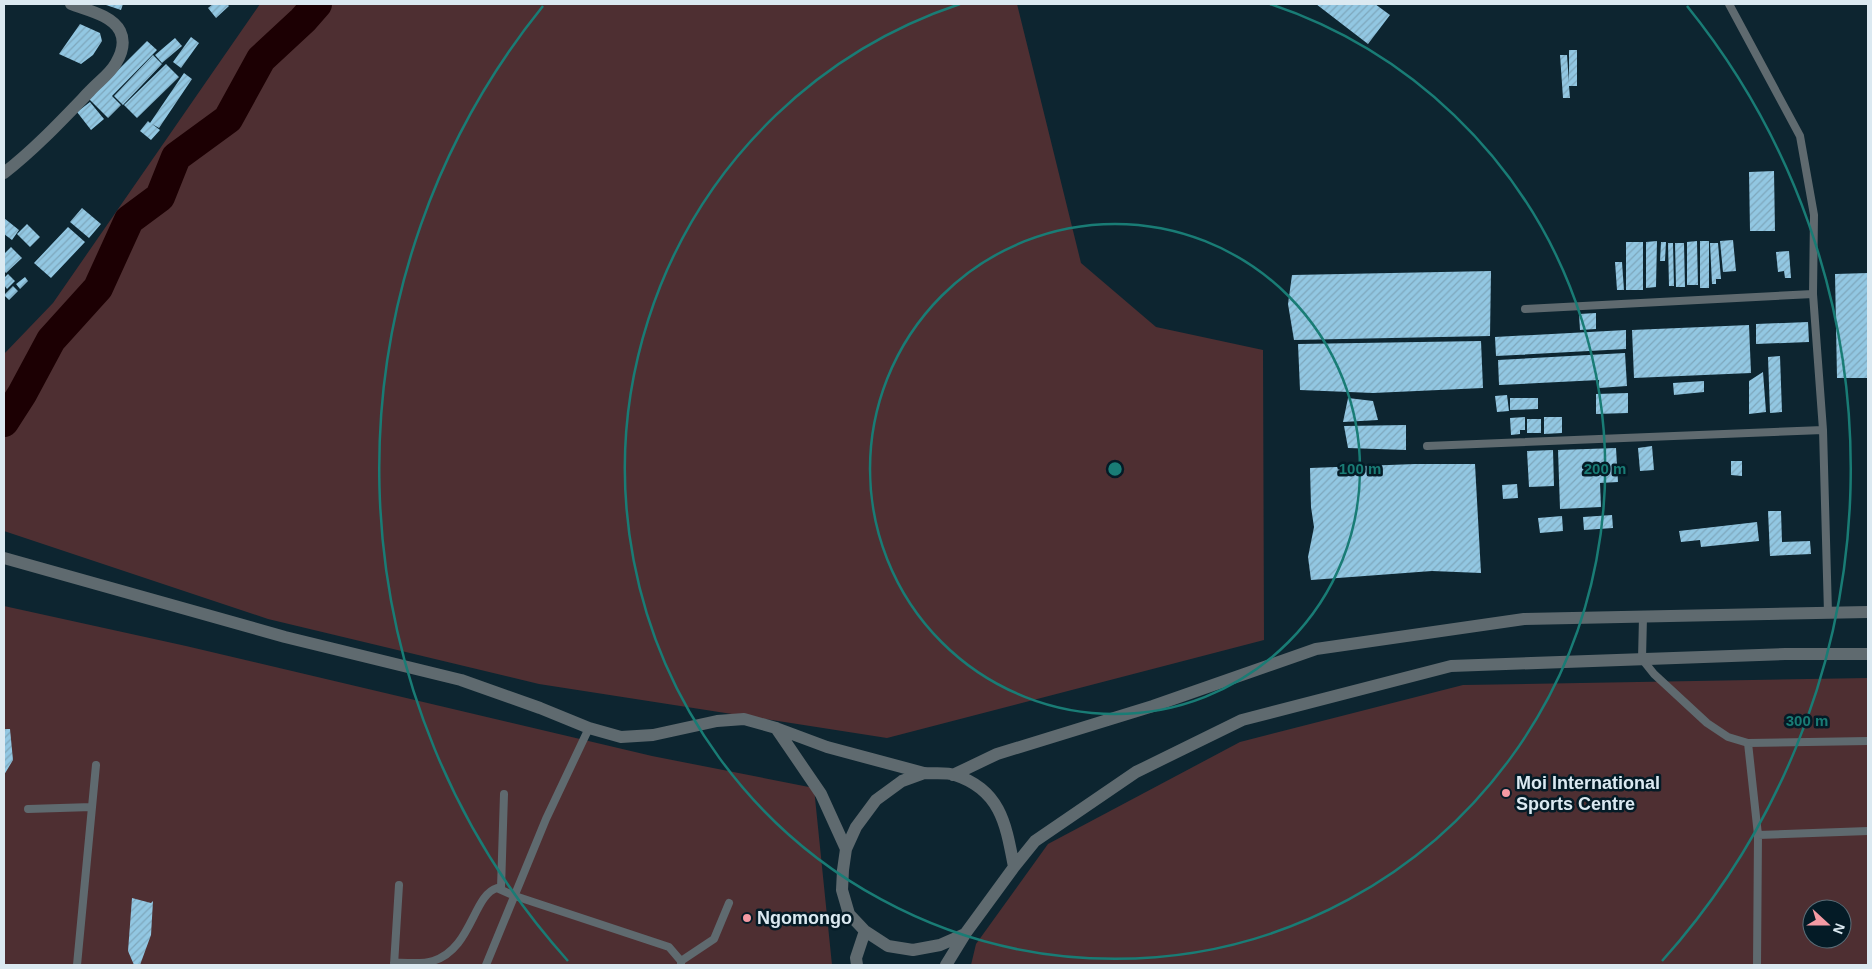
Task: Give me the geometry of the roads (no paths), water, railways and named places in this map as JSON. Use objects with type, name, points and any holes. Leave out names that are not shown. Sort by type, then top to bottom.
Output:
[{"type":"street","points":[[4,172],[21,159],[77,104],[115,65],[120,55],[123,44],[121,33],[117,26],[110,19],[71,4]]},
{"type":"street","points":[[4,558],[285,637],[462,680],[589,728],[626,738],[653,735],[717,721],[744,719],[827,746],[924,774],[953,774],[997,754],[1153,706],[1316,649],[1524,619],[1868,612]]},
{"type":"street","points":[[946,965],[965,934],[1035,841],[1136,772],[1242,720],[1451,666],[1785,654],[1868,654]]},
{"type":"street","points":[[776,728],[821,794],[846,849]]},
{"type":"street","points":[[924,774],[902,781],[876,800],[856,827],[846,849],[842,890],[849,914],[865,931],[888,946],[913,950],[940,945],[965,934]]},
{"type":"street","points":[[953,774],[975,784],[990,795],[999,810],[1008,833],[1014,867]]},
{"type":"street","points":[[857,965],[856,958],[865,931]]},
{"type":"lane","points":[[1729,4],[1800,136],[1814,215],[1813,294],[1823,430],[1828,613]]},
{"type":"lane","points":[[1525,309],[1813,294]]},
{"type":"lane","points":[[1427,446],[1823,430]]},
{"type":"lane","points":[[1643,617],[1642,659],[1654,674],[1707,723],[1728,738],[1748,743],[1868,741]]},
{"type":"lane","points":[[486,965],[546,820],[589,728]]},
{"type":"lane","points":[[1748,743],[1758,835],[1757,965]]},
{"type":"lane","points":[[78,965],[96,765]]},
{"type":"lane","points":[[501,888],[504,794]]},
{"type":"lane","points":[[28,809],[92,807]]},
{"type":"lane","points":[[1758,835],[1868,831]]},
{"type":"lane","points":[[399,884],[394,964],[431,962],[447,955],[462,940],[485,897],[494,889],[501,888],[515,896],[669,947],[681,963],[714,939],[729,903]]},
{"type":"waterway","points":[[4,422],[22,394],[51,340],[98,288],[129,220],[160,197],[176,157],[228,119],[261,59],[303,20],[317,4]]},
{"type":"place","name":"Moi International Sports Centre","points":[[1506,793]]},
{"type":"place","name":"Ngomongo","points":[[747,918]]}]
